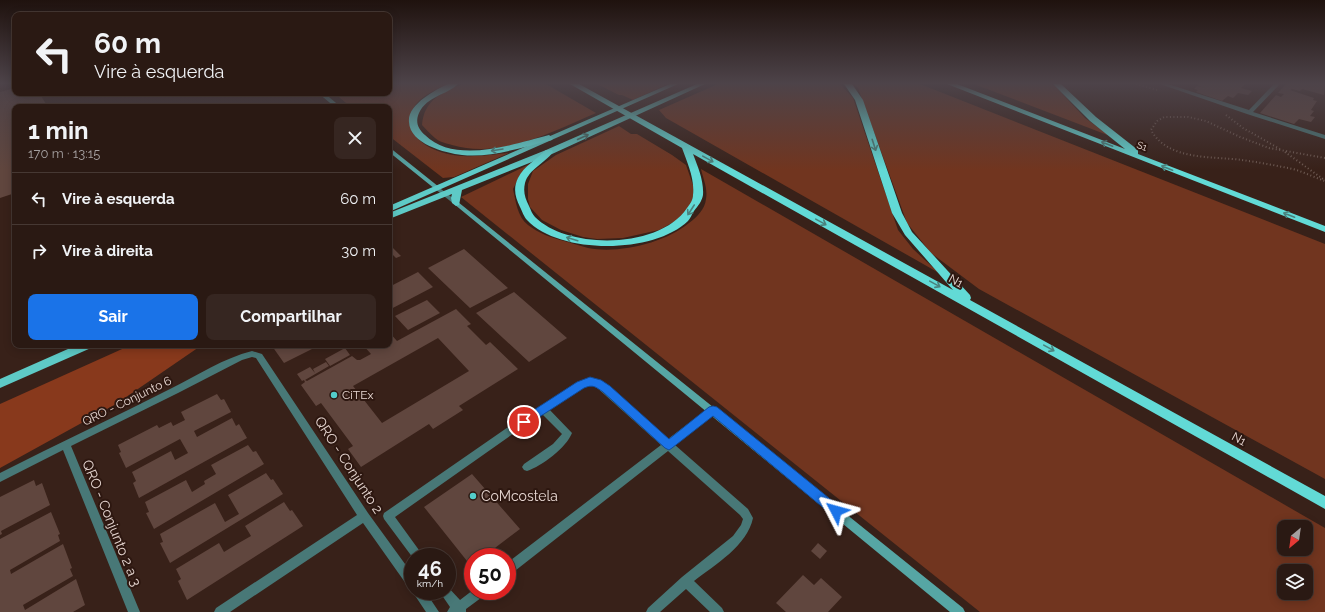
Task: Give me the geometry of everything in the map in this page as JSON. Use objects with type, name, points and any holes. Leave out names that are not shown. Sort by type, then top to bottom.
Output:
[{"type":"highway","points":[[415,113],[413,120],[414,129],[419,135],[428,142],[451,151],[475,152],[507,149],[549,138]]},
{"type":"highway","name":"N1","points":[[626,113],[1325,503]]},
{"type":"highway","points":[[863,113],[896,213],[908,233],[973,306]]},
{"type":"highway","name":"S1","points":[[1025,113],[1325,229]]},
{"type":"highway","points":[[1086,113],[1143,158]]},
{"type":"highway","points":[[549,152],[523,176],[519,192],[526,213],[534,222],[555,234],[580,242],[611,244],[632,243],[651,238],[676,226],[688,216],[698,199],[699,190],[686,147]]},
{"type":"main road","points":[[392,213],[549,138],[608,113]]},
{"type":"main road","points":[[392,151],[440,190],[458,190],[638,113]]},
{"type":"main road","points":[[458,190],[455,198],[456,203],[713,410],[959,612]]},
{"type":"main road","points":[[0,384],[80,348]]},
{"type":"street","points":[[1249,113],[1324,135]]},
{"type":"street","points":[[440,190],[456,203]]},
{"type":"street","name":"QRO - Conjunto 6","points":[[0,478],[240,357],[252,354],[259,356],[263,361]]},
{"type":"street","name":"QRO - Conjunto 2","points":[[263,361],[364,516],[404,572]]},
{"type":"street","points":[[412,548],[388,516],[543,409],[581,385],[590,381],[598,383],[744,512],[748,518],[746,527],[736,540],[686,581],[652,612]]},
{"type":"street","points":[[527,467],[556,447],[566,438],[567,433],[543,409]]},
{"type":"street","points":[[516,563],[713,410]]},
{"type":"street","name":"QRO - Conjunto 2 a 3","points":[[65,444],[134,612]]},
{"type":"street","points":[[220,612],[364,516]]},
{"type":"street","points":[[686,581],[718,612]]},
{"type":"street","points":[[424,600],[433,612]]},
{"type":"street","points":[[451,600],[458,611],[470,600]]},
{"type":"path","points":[[1225,114],[1243,128],[1284,151],[1325,180]]},
{"type":"path","points":[[1325,158],[1269,148],[1240,137],[1206,121],[1188,117],[1164,117],[1157,121],[1151,130],[1156,139],[1173,149],[1201,158],[1241,160],[1290,168],[1325,180]]},
{"type":"shaded area","points":[[392,113],[411,113],[410,120],[412,129],[416,136],[429,147],[437,151],[463,156],[509,153],[454,177],[443,178],[392,138]]},
{"type":"shaded area","points":[[424,113],[596,113],[544,135],[507,146],[489,149],[452,145],[438,140],[422,125]]},
{"type":"shaded area","points":[[661,113],[858,113],[898,230],[913,249],[939,273],[666,118]]},
{"type":"shaded area","points":[[867,113],[992,113],[1325,244],[1325,479],[979,289],[931,253],[907,223]]},
{"type":"shaded area","points":[[1049,113],[1080,113],[1110,136]]},
{"type":"shaded area","points":[[619,126],[631,134],[637,134],[686,165],[694,188],[692,204],[681,218],[659,230],[623,238],[597,239],[583,237],[561,230],[542,220],[530,207],[528,199],[528,184],[533,171],[556,155]]},
{"type":"shaded area","points":[[532,163],[520,175],[513,189],[519,213],[528,225],[550,237],[588,248],[627,248],[655,241],[667,236],[679,230],[698,215],[704,206],[706,195],[706,187],[701,169],[1311,520],[1277,520],[1277,556],[1313,556],[1313,521],[1325,528],[1325,612],[980,612],[461,197]]},
{"type":"shaded area","points":[[124,348],[198,348],[116,404],[0,468],[0,404]]},
{"type":"building","points":[[0,113],[12,113],[12,194],[0,198]]},
{"type":"building","points":[[1260,113],[1313,113],[1310,116],[1315,117],[1311,122],[1299,119],[1294,124]]},
{"type":"building","points":[[392,247],[401,256],[396,258],[392,254]]},
{"type":"building","points":[[464,249],[508,288],[470,308],[428,268]]},
{"type":"building","points":[[418,272],[433,287],[392,308],[392,285]]},
{"type":"building","points":[[514,292],[567,338],[529,362],[476,313]]},
{"type":"building","points":[[427,300],[440,313],[408,330],[395,316]]},
{"type":"building","name":"CiTEx","points":[[456,309],[471,324],[467,326],[486,345],[490,342],[518,369],[459,406],[463,410],[433,429],[429,424],[361,467],[348,449],[353,446],[321,403],[316,406],[301,385],[305,382],[304,380],[302,381],[297,374],[310,367],[315,373],[313,369],[326,362],[329,366],[305,380],[307,381],[352,356],[357,360],[360,360],[371,354],[366,348],[392,348],[392,335],[397,341]],"holes":[[[438,338],[469,371],[382,423],[353,386]]]},
{"type":"building","points":[[273,348],[314,348],[284,363]]},
{"type":"building","points":[[345,348],[350,355],[330,366],[325,359]]},
{"type":"building","points":[[217,394],[221,400],[224,399],[231,412],[194,431],[197,437],[232,418],[236,426],[239,424],[247,438],[139,498],[133,483],[136,481],[132,472],[171,451],[175,460],[188,453],[180,439],[126,468],[119,453],[121,452],[118,445],[157,425],[159,428],[171,422],[173,426],[185,420],[181,412]]},
{"type":"building","points":[[248,445],[253,452],[256,451],[264,464],[154,529],[146,513],[149,512],[145,502],[186,480],[192,492],[205,484],[204,481],[216,474],[211,465]]},
{"type":"building","points":[[266,473],[271,480],[273,479],[283,494],[170,563],[160,543],[163,542],[160,534],[215,503],[225,522],[239,514],[228,495]]},
{"type":"building","points":[[472,474],[520,529],[495,548],[464,548],[464,557],[424,507]]},
{"type":"building","points":[[34,480],[36,486],[42,483],[50,505],[1,531],[2,534],[0,535],[0,497]]},
{"type":"building","points":[[284,502],[290,511],[292,510],[303,526],[187,600],[178,581],[181,579],[176,569],[219,543],[224,552],[251,536],[245,526]]},
{"type":"building","points":[[51,512],[60,534],[58,535],[60,541],[10,570],[11,574],[63,544],[72,568],[70,569],[73,576],[23,605],[25,610],[76,579],[85,605],[73,612],[0,612],[0,539]]},
{"type":"building","points":[[818,543],[827,551],[820,559],[811,551]]},
{"type":"building","points":[[803,575],[814,585],[821,578],[842,597],[828,612],[786,612],[776,603]]},
{"type":"place","name":"CiTEx","points":[[334,395]]},
{"type":"place","name":"CoMcostela","points":[[473,496]]},
{"type":"route","points":[[524,422],[581,385],[590,381],[598,383],[606,389],[669,445],[713,410],[836,511]]}]
